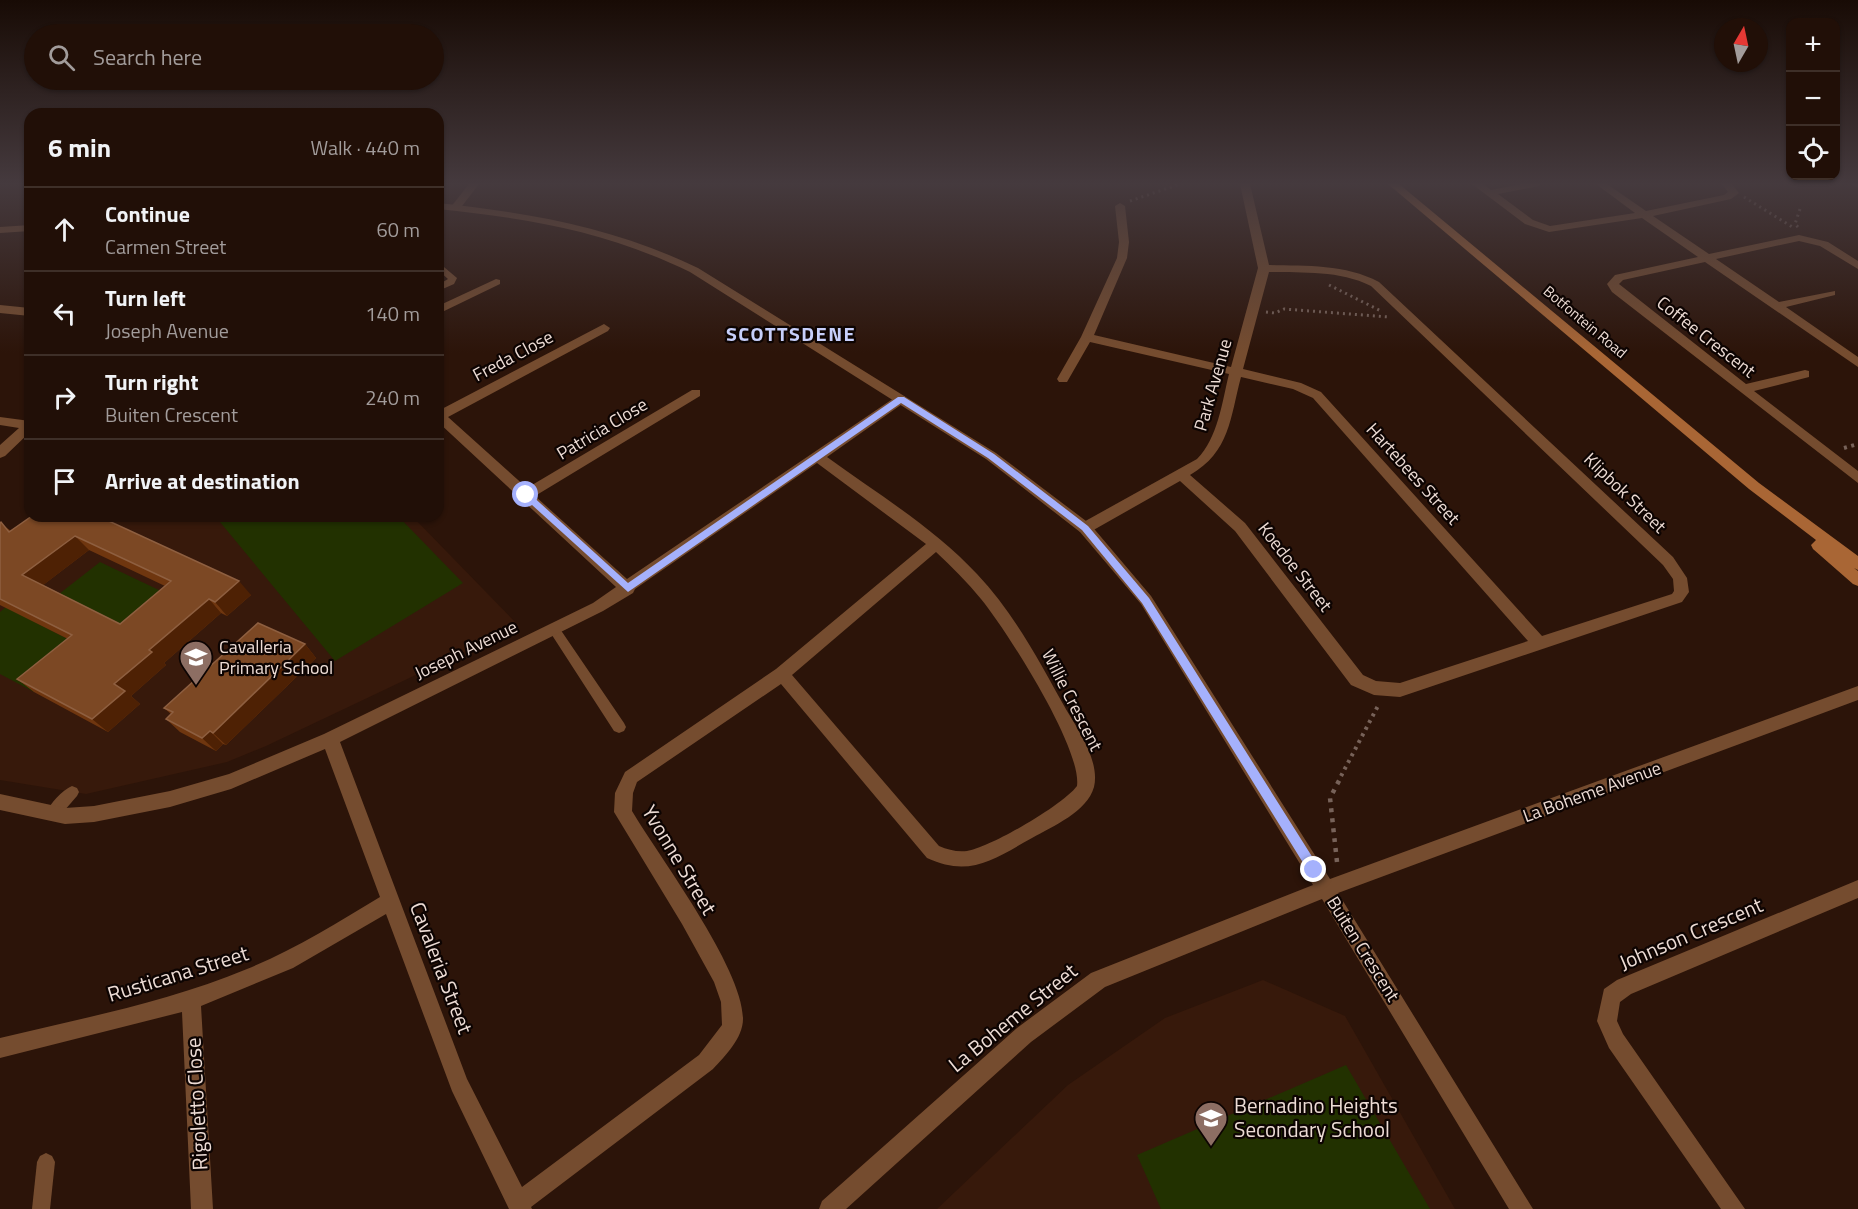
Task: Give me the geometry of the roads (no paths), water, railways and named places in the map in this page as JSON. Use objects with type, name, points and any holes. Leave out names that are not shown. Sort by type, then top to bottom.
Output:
[{"type":"main road","name":"Botfontein Road","points":[[1461,240],[1754,486],[1858,580]]},
{"type":"main road","name":"Botfontein Road","points":[[1754,486],[1858,564]]},
{"type":"street","name":"Buiten Crescent","points":[[630,240],[664,254],[694,270],[901,399],[991,456],[1085,528],[1146,600],[1522,1209]]},
{"type":"street","points":[[1063,379],[1087,338],[1122,258],[1124,240]]},
{"type":"street","name":"Park Avenue","points":[[1085,528],[1202,462],[1211,453],[1218,439],[1264,268],[1258,240]]},
{"type":"street","points":[[1684,240],[1858,362]]},
{"type":"street","points":[[1706,256],[1786,240]]},
{"type":"street","points":[[1813,240],[1824,244],[1858,266]]},
{"type":"street","name":"Coffee Crescent","points":[[1706,256],[1619,277],[1612,284],[1616,290],[1858,478]]},
{"type":"street","name":"Klipbok Street","points":[[1264,268],[1347,273],[1366,278],[1375,284],[1651,544],[1680,578],[1682,592],[1677,597],[1400,690],[1374,688]]},
{"type":"street","points":[[444,307],[496,282]]},
{"type":"street","points":[[1778,306],[1830,293]]},
{"type":"street","points":[[0,309],[24,311]]},
{"type":"street","name":"Freda Close","points":[[444,413],[604,328]]},
{"type":"street","name":"Hartebees Street","points":[[1087,338],[1297,386],[1317,395],[1539,643]]},
{"type":"street","points":[[1744,389],[1805,374]]},
{"type":"street","name":"Patricia Close","points":[[526,495],[696,393]]},
{"type":"street","name":"Joseph Avenue","points":[[0,802],[52,814],[94,814],[170,799],[231,781],[330,739],[598,607],[628,589],[901,399]]},
{"type":"street","points":[[0,421],[24,424]]},
{"type":"street","points":[[444,421],[628,589]]},
{"type":"street","points":[[0,453],[24,431]]},
{"type":"street","name":"Willie Crescent","points":[[782,674],[933,852],[945,860],[958,861],[990,852],[1048,819],[1078,797],[1085,787],[1086,771],[1067,726],[1036,669],[979,585],[935,545],[818,457]]},
{"type":"street","name":"Koedoe Street","points":[[1180,473],[1240,527],[1357,680],[1374,688]]},
{"type":"street","name":"Yvonne Street","points":[[519,1206],[706,1062],[725,1038],[733,1022],[734,1003],[722,973],[623,812],[624,793],[632,777],[649,763],[782,674],[935,545]]},
{"type":"street","name":"La Boheme Avenue","points":[[1326,889],[1858,693]]},
{"type":"street","name":"Cavaleria Street","points":[[330,739],[459,1084],[519,1206]]},
{"type":"street","name":"La Boheme Street","points":[[832,1208],[1024,1035],[1098,980],[1326,889]]},
{"type":"street","name":"Johnson Crescent","points":[[1734,1209],[1616,1041],[1607,1022],[1611,996],[1624,987],[1858,889]]},
{"type":"street","name":"Rusticana Street","points":[[0,1048],[191,999],[286,962],[390,901]]},
{"type":"street","name":"Rigoletto Close","points":[[191,999],[202,1209]]},
{"type":"lane","points":[[444,270],[453,278],[451,282],[444,285]]},
{"type":"lane","points":[[554,629],[619,727]]},
{"type":"lane","points":[[52,814],[72,792]]},
{"type":"lane","points":[[41,1209],[46,1162]]},
{"type":"place","name":"Cavalleria Primary School","points":[[196,686]]},
{"type":"place","name":"Bernadino Heights Secondary School","points":[[1211,1147]]},
{"type":"district","name":"SCOTTSDENE","points":[[791,334]]}]
